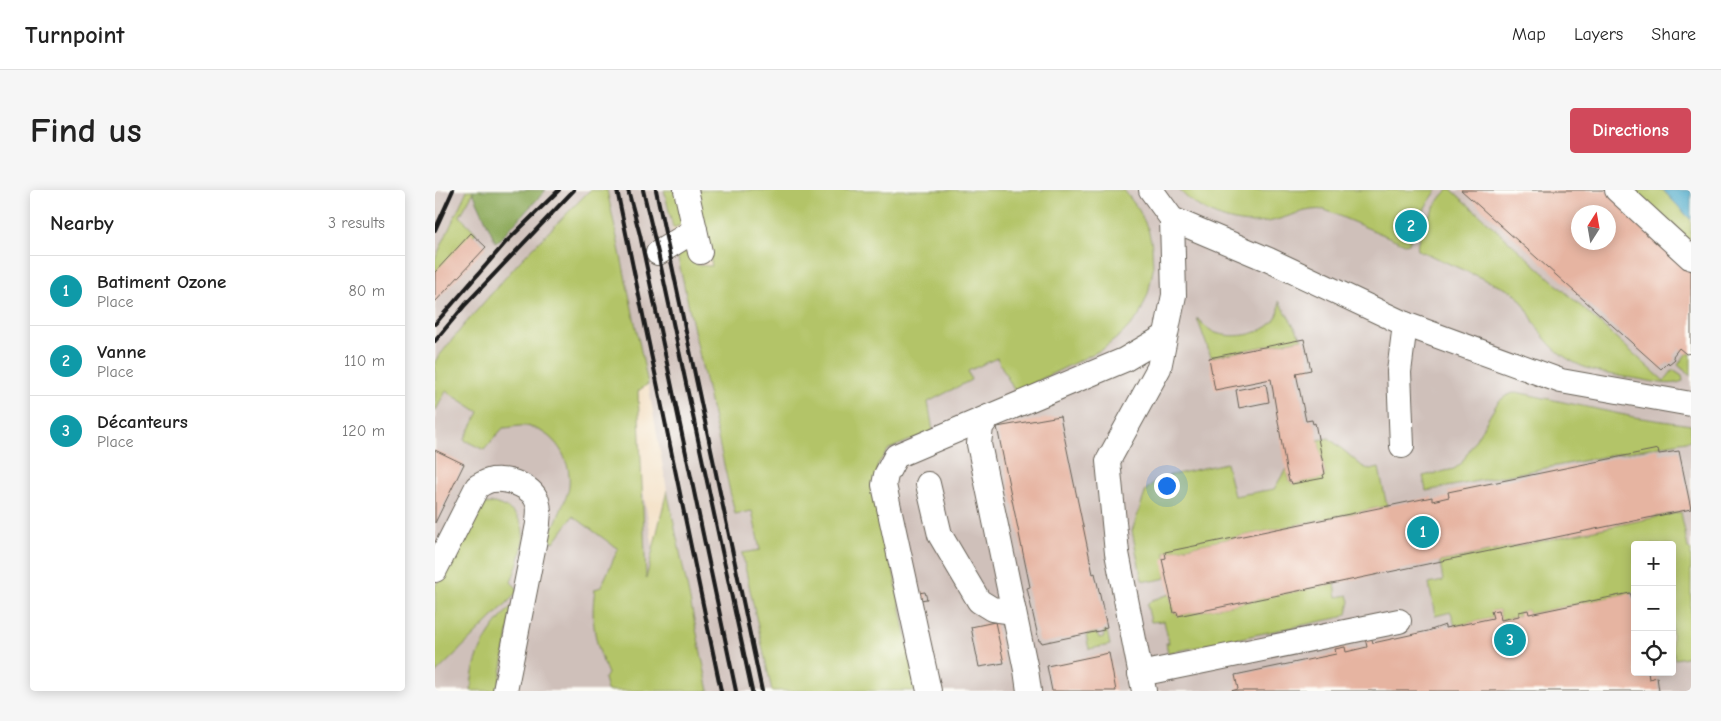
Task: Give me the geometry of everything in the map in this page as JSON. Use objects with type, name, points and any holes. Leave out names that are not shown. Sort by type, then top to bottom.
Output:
[{"type":"street","points":[[658,252],[698,241],[686,190]]},
{"type":"street","points":[[1151,190],[1172,218],[1269,260],[1405,324],[1561,381],[1691,404]]},
{"type":"street","points":[[1617,190],[1691,258]]},
{"type":"street","points":[[1172,218],[1174,295],[1159,368],[1108,461],[1117,553],[1142,682],[1399,621]]},
{"type":"street","points":[[1402,446],[1399,372],[1405,324]]},
{"type":"street","points":[[929,691],[884,485],[885,475],[896,456],[1124,360],[1165,336]]},
{"type":"street","points":[[988,417],[981,427],[979,444],[1027,670],[1029,691]]},
{"type":"street","points":[[435,570],[477,487],[489,480],[508,481],[528,489],[534,496],[538,503],[538,524],[505,691]]},
{"type":"street","points":[[928,484],[940,535],[979,601],[992,609],[1014,612]]},
{"type":"shaded area","points":[[435,190],[590,190],[464,325],[435,361]]},
{"type":"shaded area","points":[[607,190],[664,190],[735,514],[751,510],[760,550],[742,553],[772,691],[709,691]]},
{"type":"shaded area","points":[[693,190],[1691,190],[1691,691],[818,691]]},
{"type":"shaded area","points":[[591,201],[679,691],[435,691],[435,371]]},
{"type":"green space","points":[[467,190],[472,190],[473,193],[460,216],[476,233],[435,275],[435,259]]},
{"type":"green space","points":[[472,190],[546,190],[496,243]]},
{"type":"green space","points":[[590,190],[607,190],[648,384],[638,391],[646,579],[667,490],[709,691],[607,691],[604,678],[608,674],[597,642],[593,611],[595,589],[601,587],[618,549],[573,516],[554,542],[548,540],[569,486],[569,476],[564,456],[553,440],[536,429],[526,426],[503,428],[484,450],[464,440],[479,412],[446,391],[435,412],[435,361],[520,261]]},
{"type":"green space","points":[[664,190],[679,190],[686,223],[673,228]]},
{"type":"green space","points":[[693,190],[1124,190],[1139,210],[1148,229],[1152,245],[1153,270],[1148,294],[1139,316],[1122,334],[1103,349],[1015,392],[997,358],[968,371],[971,380],[928,402],[933,431],[889,449],[878,464],[876,481],[917,691],[772,691],[742,553],[760,550],[752,511],[735,514],[677,254],[691,247],[697,265],[712,266]]},
{"type":"green space","points":[[1179,190],[1437,190],[1426,206],[1418,223],[1408,220],[1405,228],[1414,232],[1409,243],[1405,244],[1325,210],[1318,209],[1259,223],[1234,221],[1210,213],[1188,199]]},
{"type":"green space","points":[[1448,190],[1452,190],[1664,381],[1673,370],[1682,376],[1683,381],[1666,384],[1611,375],[1586,368],[1563,356],[1552,347],[1539,331],[1522,302],[1513,292],[1418,250],[1419,236],[1423,228],[1438,202]]},
{"type":"green space","points":[[1628,190],[1663,190],[1691,220],[1691,246]]},
{"type":"green space","points":[[1279,301],[1302,339],[1211,357],[1197,318],[1216,333],[1236,336],[1247,335],[1267,327],[1274,320],[1279,312]]},
{"type":"green space","points":[[1691,353],[1691,376],[1678,365],[1686,354]]},
{"type":"green space","points":[[1516,392],[1634,417],[1691,425],[1691,440],[1426,491],[1423,476],[1454,469],[1461,464],[1498,402]]},
{"type":"green space","points":[[1329,438],[1362,466],[1370,470],[1379,468],[1387,506],[1165,552],[1166,578],[1153,581],[1142,580],[1132,531],[1146,490],[1157,479],[1226,463],[1234,496],[1274,489],[1286,469],[1289,481],[1292,484],[1323,478],[1325,474],[1318,440]]},
{"type":"green space","points":[[494,503],[508,509],[516,516],[521,525],[523,535],[522,547],[511,582],[517,588],[516,594],[435,674],[435,587],[469,514],[482,504]]},
{"type":"green space","points":[[1681,512],[1688,548],[1691,550],[1691,656],[1676,659],[1676,541],[1631,541],[1631,593],[1529,614],[1528,610],[1519,612],[1519,616],[1501,620],[1499,610],[1492,611],[1493,618],[1455,626],[1451,612],[1435,616],[1429,584],[1443,581],[1440,562]]},
{"type":"green space","points":[[1335,583],[1337,597],[1348,595],[1350,601],[1347,614],[1342,617],[1168,653],[1166,643],[1169,643],[1164,621],[1151,622],[1147,605],[1152,600],[1170,594],[1174,613],[1177,612],[1178,616]]},
{"type":"green space","points":[[513,605],[498,691],[471,691],[474,666],[483,644],[496,624]]},
{"type":"green space","points":[[1104,631],[1107,631],[1110,645],[1089,649],[1086,635],[1097,633],[1099,638],[1104,637]]},
{"type":"water","points":[[1663,190],[1691,190],[1691,220]]},
{"type":"building","points":[[1461,190],[1606,190],[1691,266],[1691,353],[1686,354],[1679,348],[1673,356],[1675,359],[1669,364],[1668,362],[1661,369]]},
{"type":"building","points":[[471,233],[486,247],[435,302],[435,272]]},
{"type":"building","points":[[1304,339],[1311,370],[1296,373],[1306,421],[1312,420],[1313,424],[1315,423],[1325,474],[1323,475],[1324,478],[1292,484],[1289,481],[1286,469],[1271,379],[1215,390],[1209,358]]},
{"type":"building","points":[[1266,384],[1269,402],[1239,408],[1236,390]]},
{"type":"building","points":[[1060,416],[1093,574],[1095,573],[1107,627],[1103,628],[1104,630],[1042,643],[1039,641],[1027,588],[1030,587],[997,427]]},
{"type":"building","points":[[1658,449],[1659,454],[1679,451],[1691,509],[1178,616],[1177,612],[1174,613],[1162,559],[1166,558],[1165,552],[1432,497],[1432,501],[1449,497],[1448,492]]},
{"type":"building","points":[[435,450],[464,464],[435,523]]},
{"type":"building","points":[[925,592],[927,599],[920,600],[918,593]]},
{"type":"building","points":[[1630,593],[1631,676],[1649,676],[1649,679],[1657,677],[1659,691],[1231,691],[1238,689],[1235,675],[1336,654],[1335,649],[1345,647],[1346,652],[1367,647],[1365,638],[1371,636],[1373,643],[1428,631],[1445,625],[1445,628],[1493,618],[1491,611],[1499,610],[1501,620],[1519,616],[1519,612],[1528,610],[1529,614]]},
{"type":"building","points":[[995,622],[1004,663],[979,667],[971,627]]},
{"type":"building","points":[[1109,653],[1116,691],[1052,691],[1047,666]]},
{"type":"railway","points":[[435,230],[453,190]]},
{"type":"railway","points":[[435,324],[506,242],[559,190]]},
{"type":"railway","points":[[435,341],[465,305],[574,190]]},
{"type":"railway","points":[[617,190],[721,691]]},
{"type":"railway","points":[[628,190],[640,235],[736,691]]},
{"type":"railway","points":[[643,190],[752,691]]},
{"type":"railway","points":[[656,190],[762,691]]},
{"type":"place","name":"Vanne","points":[[1411,226]]},
{"type":"place","name":"Batiment Ozone","points":[[1423,532]]},
{"type":"place","name":"Décanteurs","points":[[1510,640]]}]
